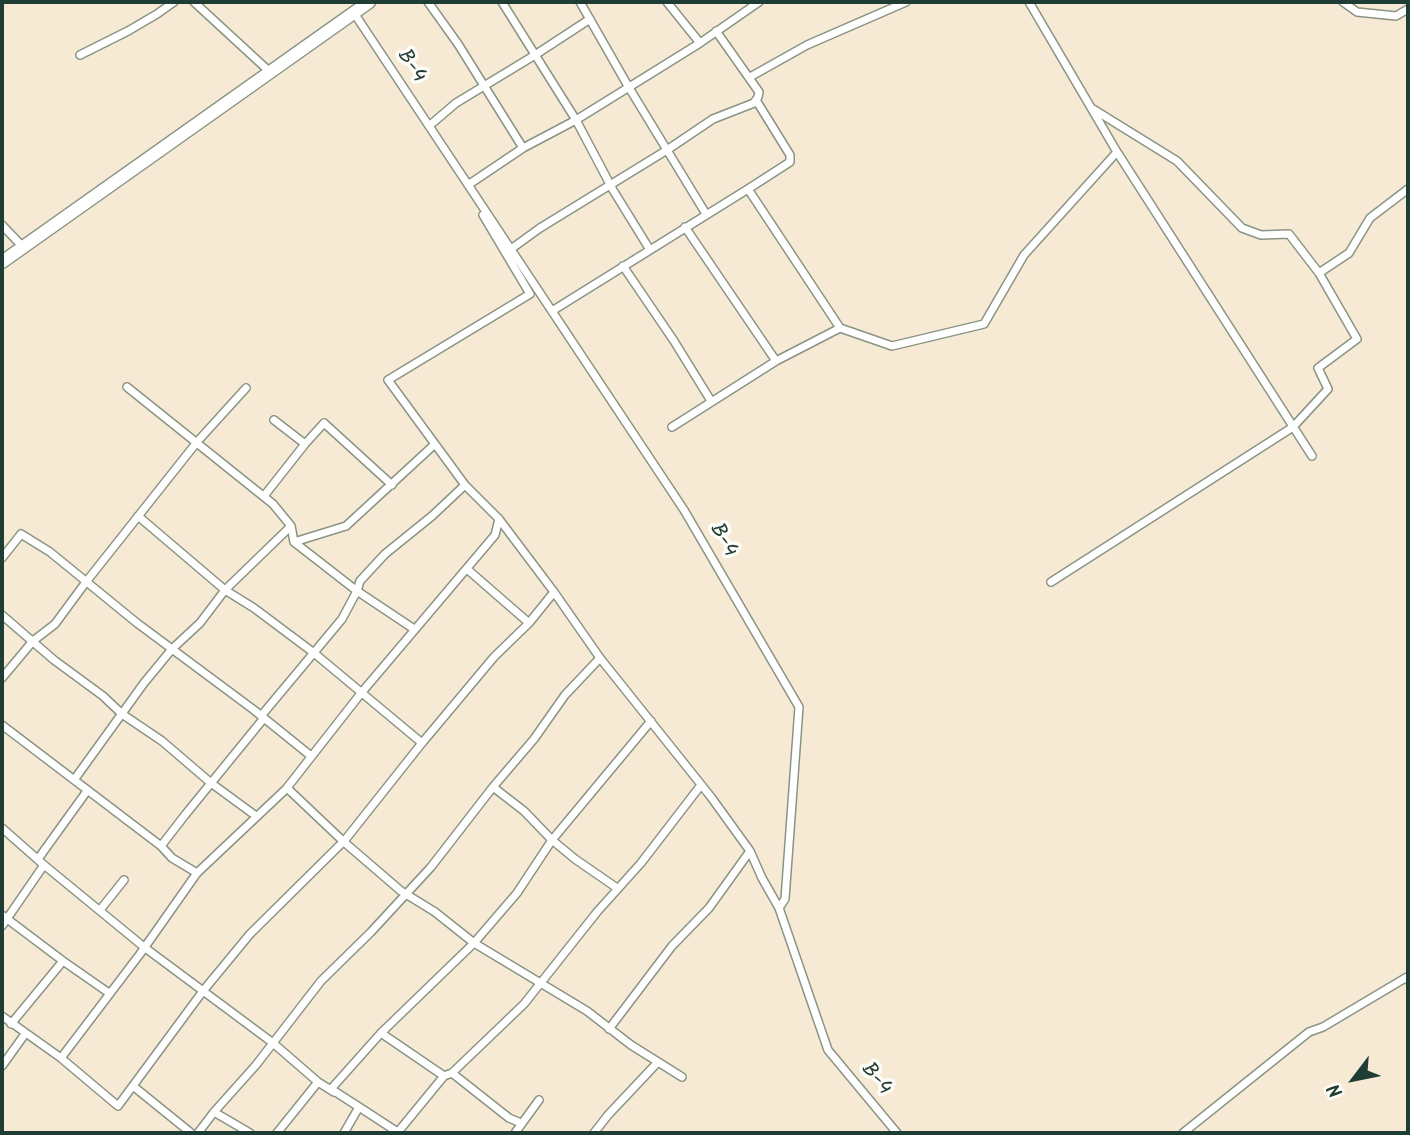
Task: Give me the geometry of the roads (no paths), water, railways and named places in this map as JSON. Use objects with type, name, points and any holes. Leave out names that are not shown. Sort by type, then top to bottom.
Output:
[{"type":"highway","points":[[2,262],[369,2]]},
{"type":"street","points":[[80,55],[128,31],[174,2]]},
{"type":"street","points":[[194,2],[270,72]]},
{"type":"street","points":[[428,2],[458,44],[523,148]]},
{"type":"street","points":[[502,2],[576,120],[610,184],[650,250]]},
{"type":"street","points":[[580,2],[706,214]]},
{"type":"street","points":[[667,2],[699,43]]},
{"type":"street","points":[[468,185],[523,148],[576,120],[699,43],[759,2]]},
{"type":"street","points":[[750,77],[807,45],[906,2]]},
{"type":"street","points":[[1029,2],[1117,152],[1312,456]]},
{"type":"street","points":[[1343,2],[1357,12],[1396,16],[1408,9]]},
{"type":"street","name":"B-4","points":[[354,13],[684,510],[799,707],[785,899],[779,908],[828,1050],[897,1133]]},
{"type":"street","points":[[590,19],[456,103],[431,129],[530,294],[388,380],[465,485],[499,519],[600,658],[750,851],[779,908]]},
{"type":"street","points":[[510,249],[713,120],[754,103],[759,92],[716,31]]},
{"type":"street","points":[[551,311],[790,162],[790,155],[756,100]]},
{"type":"street","points":[[1051,582],[1293,427],[1328,389],[1318,368],[1357,339],[1319,273],[1289,234],[1261,235],[1242,228],[1177,161],[1090,106]]},
{"type":"street","points":[[748,189],[840,328],[892,346],[984,324],[1024,255],[1117,152]]},
{"type":"street","points":[[1319,273],[1349,253],[1370,218],[1408,190]]},
{"type":"street","points":[[2,225],[23,247]]},
{"type":"street","points":[[685,227],[776,361]]},
{"type":"street","points":[[623,267],[711,401]]},
{"type":"street","points":[[672,427],[776,361],[840,328]]},
{"type":"street","points":[[127,387],[273,504],[291,526],[294,542],[357,591],[414,629]]},
{"type":"street","points":[[2,678],[33,640],[55,624],[197,442],[246,388]]},
{"type":"street","points":[[274,420],[305,444]]},
{"type":"street","points":[[264,496],[324,423],[392,485]]},
{"type":"street","points":[[294,542],[346,526],[435,444]]},
{"type":"street","points":[[161,846],[342,619],[360,581],[385,554],[465,485]]},
{"type":"street","points":[[138,516],[225,590],[314,653],[422,743]]},
{"type":"street","points":[[61,1058],[197,873],[287,788],[362,692],[495,535],[499,519]]},
{"type":"street","points":[[74,780],[172,649],[200,623],[225,590],[291,526]]},
{"type":"street","points":[[2,558],[22,534],[50,551],[86,582],[311,756]]},
{"type":"street","points":[[467,569],[529,623]]},
{"type":"street","points":[[2,1016],[61,1058],[118,1106],[203,991],[250,934],[344,842],[494,657],[529,623],[554,592]]},
{"type":"street","points":[[2,615],[122,714],[162,741],[211,783],[256,816]]},
{"type":"street","points":[[198,1133],[321,981],[431,867],[534,739],[565,695],[600,658]]},
{"type":"street","points":[[651,721],[552,840],[517,893],[474,943],[381,1033],[331,1089],[399,1133],[448,1074],[524,1004],[617,888],[641,863],[701,785]]},
{"type":"street","points":[[2,725],[161,846],[172,858],[197,873]]},
{"type":"street","points":[[493,787],[524,811],[575,859],[617,888]]},
{"type":"street","points":[[287,788],[401,891],[435,912],[474,943],[587,1011],[682,1077]]},
{"type":"street","points":[[38,859],[88,790]]},
{"type":"street","points":[[2,828],[44,866],[144,947],[273,1043],[318,1083],[359,1107]]},
{"type":"street","points":[[610,1029],[672,946],[709,908],[750,851]]},
{"type":"street","points":[[44,866],[3,920],[110,993]]},
{"type":"street","points":[[100,910],[124,880]]},
{"type":"street","points":[[11,1024],[63,961]]},
{"type":"street","points":[[1183,1133],[1309,1032],[1324,1027],[1406,977],[1408,980]]},
{"type":"street","points":[[381,1033],[448,1074],[509,1118],[522,1123]]},
{"type":"street","points":[[2,1066],[25,1034]]},
{"type":"street","points":[[593,1133],[658,1062]]},
{"type":"street","points":[[277,1133],[318,1083]]},
{"type":"street","points":[[133,1086],[191,1133]]},
{"type":"street","points":[[515,1133],[539,1100]]},
{"type":"street","points":[[344,1133],[359,1107]]},
{"type":"street","points":[[214,1112],[250,1133]]}]
